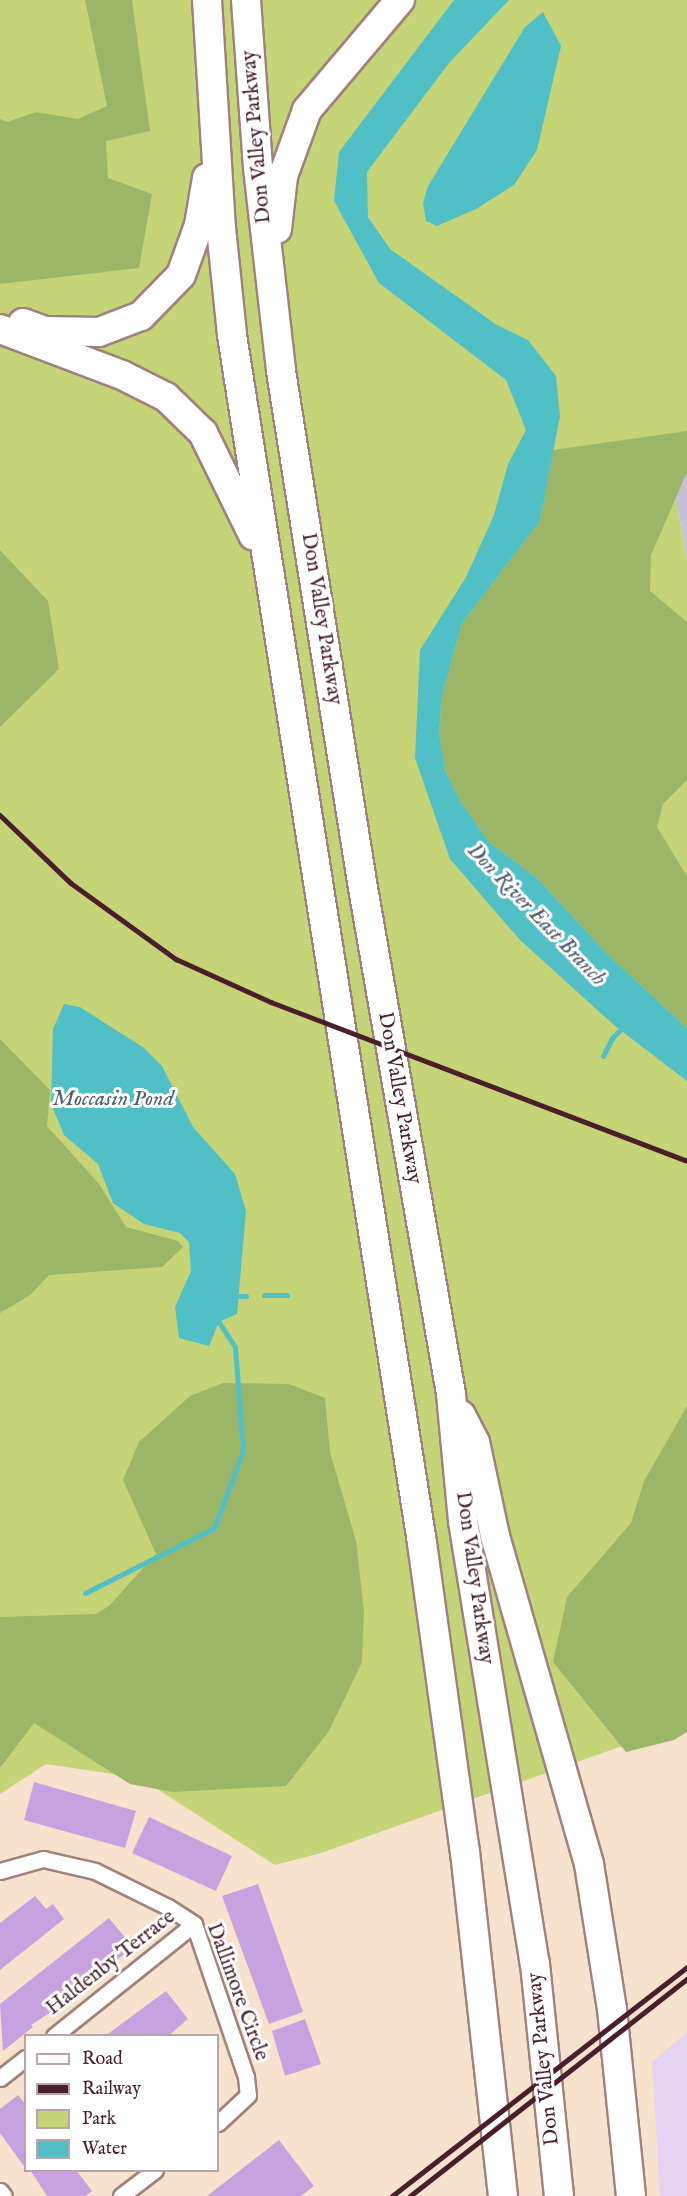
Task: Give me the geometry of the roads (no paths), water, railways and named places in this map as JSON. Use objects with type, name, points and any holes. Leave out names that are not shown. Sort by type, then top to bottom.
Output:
[{"type":"highway","name":"Don Valley Parkway","points":[[207,0],[214,137],[232,334],[265,558],[422,1543],[465,1852],[503,2196]]},
{"type":"highway","name":"Don Valley Parkway","points":[[246,0],[258,168],[281,370],[363,888],[451,1394],[463,1521],[535,1964],[559,2196]]},
{"type":"highway","points":[[272,279],[282,176],[307,110],[400,0]]},
{"type":"highway","points":[[0,313],[45,331],[99,332],[141,316],[181,275],[199,225],[214,137]]},
{"type":"highway","points":[[0,330],[122,375],[166,397],[202,433],[265,558]]},
{"type":"highway","points":[[451,1394],[474,1442],[495,1536],[589,1864],[612,2009],[631,2196]]},
{"type":"street","name":"Dallimore Circle","points":[[0,1871],[43,1859],[95,1871],[168,1907],[194,1924],[246,2077],[248,2096],[219,2122]]},
{"type":"street","name":"Haldenby Terrace","points":[[56,2034],[194,1924]]},
{"type":"street","points":[[0,2078],[24,2060]]},
{"type":"street","points":[[121,2196],[152,2172]]},
{"type":"street","points":[[0,2191],[3,2196]]},
{"type":"water","name":"Don River East Branch","points":[[454,0],[509,0],[449,63],[367,172],[368,217],[390,249],[497,325],[528,340],[556,376],[560,416],[540,521],[462,623],[442,696],[439,733],[445,770],[460,801],[489,842],[538,879],[607,954],[687,1028],[687,1081],[615,1026],[520,940],[450,859],[415,758],[420,650],[466,577],[494,515],[508,464],[526,430],[506,380],[379,283],[334,201],[339,152]]},
{"type":"water","points":[[543,12],[561,46],[537,150],[514,185],[476,209],[437,226],[426,221],[423,203],[428,186],[525,27]]},
{"type":"water","name":"Moccasin Pond","points":[[64,1004],[80,1007],[144,1048],[162,1066],[193,1127],[235,1174],[246,1211],[237,1314],[219,1322],[209,1346],[179,1338],[175,1307],[191,1271],[189,1242],[180,1233],[144,1224],[113,1203],[98,1164],[64,1135],[51,1104],[53,1029]]},
{"type":"waterway","points":[[603,1056],[612,1038],[624,1026]]},
{"type":"waterway","points":[[264,1295],[287,1295]]},
{"type":"waterway","points":[[239,1296],[246,1296]]},
{"type":"waterway","points":[[85,1593],[214,1528],[243,1451],[235,1347],[219,1322]]},
{"type":"railway","points":[[0,815],[71,883],[176,959],[271,1002],[687,1161]]},
{"type":"railway","points":[[392,2196],[687,1967]]},
{"type":"railway","points":[[410,2196],[687,1979]]}]
